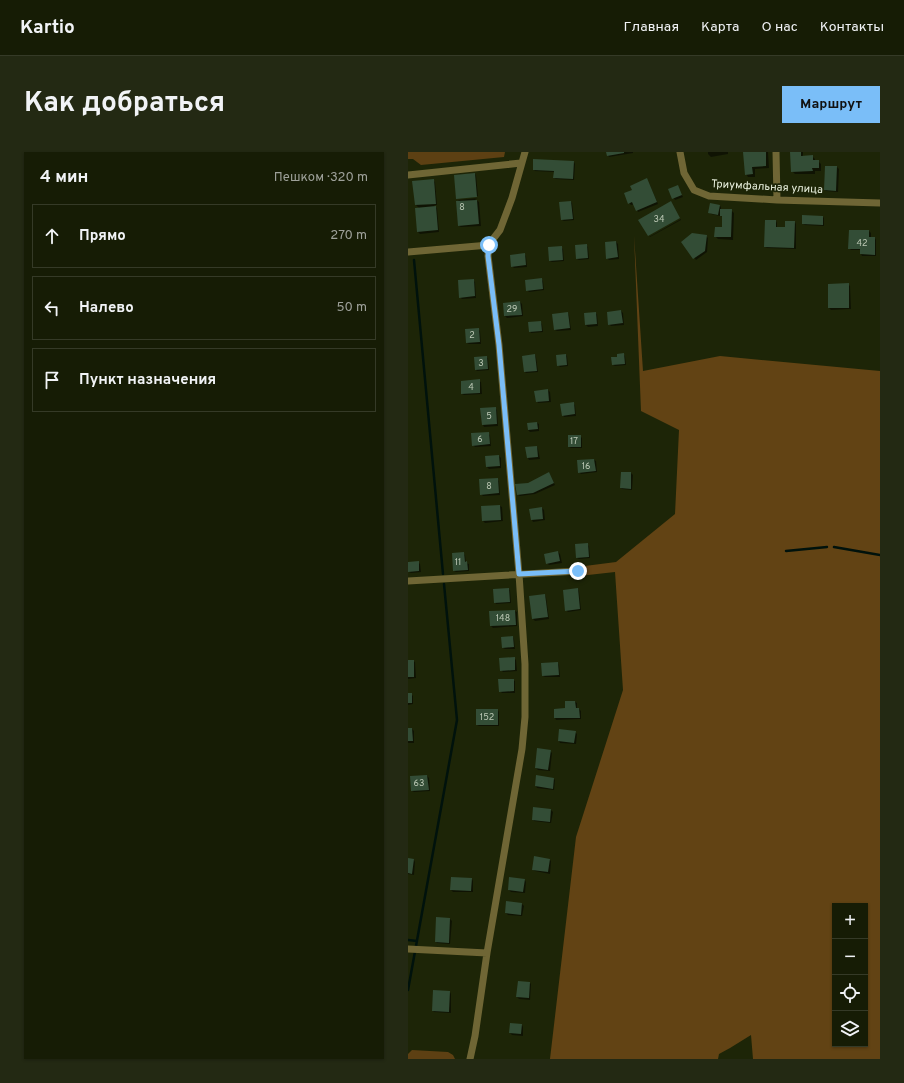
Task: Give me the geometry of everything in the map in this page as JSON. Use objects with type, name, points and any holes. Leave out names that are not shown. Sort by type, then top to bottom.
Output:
[{"type":"street","points":[[470,1059],[522,749],[525,717],[525,664],[519,574],[499,345],[488,256],[489,245],[500,230],[512,198],[524,152]]},
{"type":"street","name":"Триумфальная улица","points":[[680,152],[684,173],[694,190],[709,196],[777,200],[880,203]]},
{"type":"street","points":[[776,152],[777,200]]},
{"type":"street","points":[[408,175],[522,163]]},
{"type":"street","points":[[408,252],[489,245]]},
{"type":"street","points":[[408,581],[578,571]]},
{"type":"street","points":[[410,949],[487,953]]},
{"type":"shaded area","points":[[408,152],[505,152],[504,157],[421,165],[413,159],[408,159]]},
{"type":"shaded area","points":[[634,235],[643,371],[720,356],[880,371],[880,1059],[753,1059],[751,1035],[719,1054],[718,1059],[550,1059],[576,837],[623,690],[615,572],[579,576],[577,567],[616,562],[675,514],[679,430],[641,411]]},
{"type":"shaded area","points":[[412,1050],[448,1052],[453,1055],[455,1059],[408,1059],[408,1054]]},
{"type":"building","points":[[606,152],[624,152],[624,153],[607,156]]},
{"type":"building","points":[[743,152],[766,152],[766,166],[752,167],[753,174],[745,175]]},
{"type":"building","points":[[790,152],[801,152],[801,156],[813,155],[813,160],[819,160],[819,168],[812,168],[813,171],[791,172]]},
{"type":"building","points":[[533,159],[574,161],[573,179],[553,178],[554,171],[533,170]]},
{"type":"building","points":[[825,166],[837,166],[836,191],[824,190]]},
{"type":"building","points":[[475,173],[477,197],[456,199],[454,175]]},
{"type":"building","points":[[647,178],[657,202],[636,211],[632,202],[628,204],[624,193],[632,190],[630,186]]},
{"type":"building","points":[[434,179],[436,204],[415,205],[412,181]]},
{"type":"building","points":[[678,185],[682,195],[672,199],[668,189]]},
{"type":"building","points":[[477,200],[479,224],[458,226],[456,201]]},
{"type":"building","points":[[571,201],[573,219],[561,220],[559,202]]},
{"type":"building","points":[[671,201],[680,218],[648,236],[638,220]]},
{"type":"building","points":[[710,203],[720,205],[718,215],[708,213]]},
{"type":"building","points":[[436,206],[438,230],[417,232],[415,208]]},
{"type":"building","points":[[720,209],[732,209],[731,237],[714,237],[715,227],[722,227],[722,216],[720,216]]},
{"type":"building","points":[[802,215],[823,216],[823,225],[802,224]]},
{"type":"building","points":[[765,220],[776,220],[776,227],[785,227],[785,221],[795,221],[794,248],[764,247]]},
{"type":"building","points":[[849,230],[869,230],[869,237],[875,237],[875,255],[860,254],[860,249],[848,249]]},
{"type":"building","points":[[692,233],[707,235],[705,251],[693,259],[681,242]]},
{"type":"building","points":[[616,241],[618,257],[606,259],[605,242]]},
{"type":"building","points":[[587,244],[588,258],[576,259],[575,245]]},
{"type":"building","points":[[562,246],[563,260],[549,261],[548,247]]},
{"type":"building","points":[[525,253],[526,265],[511,267],[510,255]]},
{"type":"building","points":[[542,278],[543,289],[526,291],[525,280]]},
{"type":"building","points":[[474,279],[475,296],[459,298],[458,280]]},
{"type":"building","points":[[849,283],[849,308],[828,308],[828,284]]},
{"type":"building","points":[[520,301],[522,315],[504,316],[503,303]]},
{"type":"building","points":[[621,310],[623,323],[608,325],[607,312]]},
{"type":"building","points":[[568,312],[570,328],[554,330],[552,314]]},
{"type":"building","points":[[596,312],[597,324],[585,325],[584,313]]},
{"type":"building","points":[[541,321],[542,331],[529,332],[528,322]]},
{"type":"building","points":[[479,328],[480,342],[466,343],[465,329]]},
{"type":"building","points":[[624,353],[625,364],[612,365],[611,357],[617,357],[617,354]]},
{"type":"building","points":[[535,354],[537,371],[524,372],[522,356]]},
{"type":"building","points":[[566,354],[567,365],[557,366],[556,355]]},
{"type":"building","points":[[487,356],[488,369],[475,370],[474,357]]},
{"type":"building","points":[[480,379],[480,393],[461,394],[461,381]]},
{"type":"building","points":[[548,389],[549,401],[536,402],[534,391]]},
{"type":"building","points":[[574,402],[575,414],[562,416],[560,404]]},
{"type":"building","points":[[496,407],[497,424],[482,425],[480,408]]},
{"type":"building","points":[[537,422],[538,429],[528,430],[527,423]]},
{"type":"building","points":[[489,432],[490,444],[472,446],[471,433]]},
{"type":"building","points":[[568,435],[581,435],[581,447],[568,447]]},
{"type":"building","points":[[537,446],[538,457],[527,458],[525,447]]},
{"type":"building","points":[[499,455],[500,466],[486,467],[485,456]]},
{"type":"building","points":[[594,459],[596,471],[578,473],[577,460]]},
{"type":"building","points":[[549,472],[554,483],[533,493],[517,495],[515,484],[528,483]]},
{"type":"building","points":[[621,472],[631,472],[631,489],[620,488]]},
{"type":"building","points":[[498,478],[499,493],[480,495],[479,479]]},
{"type":"building","points":[[500,505],[501,520],[482,521],[481,506]]},
{"type":"building","points":[[542,507],[543,519],[531,520],[529,509]]},
{"type":"building","points":[[588,543],[589,557],[576,558],[575,544]]},
{"type":"building","points":[[558,551],[560,561],[546,564],[544,554]]},
{"type":"building","points":[[464,552],[468,570],[453,571],[452,553]]},
{"type":"building","points":[[419,561],[419,571],[408,572],[408,562]]},
{"type":"building","points":[[509,588],[510,602],[494,603],[493,589]]},
{"type":"building","points":[[578,588],[580,609],[565,611],[563,590]]},
{"type":"building","points":[[545,594],[548,617],[532,619],[529,596]]},
{"type":"building","points":[[515,610],[516,625],[490,626],[489,611]]},
{"type":"building","points":[[513,636],[514,647],[502,648],[501,637]]},
{"type":"building","points":[[515,657],[515,670],[500,671],[499,658]]},
{"type":"building","points":[[408,660],[414,660],[414,677],[408,677]]},
{"type":"building","points":[[558,662],[559,675],[542,676],[541,663]]},
{"type":"building","points":[[498,679],[514,679],[514,691],[499,692]]},
{"type":"building","points":[[408,693],[412,693],[412,703],[408,703]]},
{"type":"building","points":[[565,701],[575,701],[576,708],[579,708],[580,718],[554,718],[554,709],[565,708]]},
{"type":"building","points":[[476,709],[498,709],[498,725],[476,725]]},
{"type":"building","points":[[408,728],[412,728],[413,741],[408,741]]},
{"type":"building","points":[[559,729],[576,731],[574,743],[558,741]]},
{"type":"building","points":[[537,748],[551,750],[548,770],[535,768]]},
{"type":"building","points":[[427,775],[429,790],[411,791],[410,776]]},
{"type":"building","points":[[536,775],[554,778],[553,789],[535,786]]},
{"type":"building","points":[[533,807],[551,809],[550,822],[532,820]]},
{"type":"building","points":[[534,856],[550,859],[548,872],[532,870]]},
{"type":"building","points":[[408,858],[414,859],[412,874],[408,873]]},
{"type":"building","points":[[451,877],[472,878],[471,891],[450,890]]},
{"type":"building","points":[[509,877],[525,879],[523,892],[508,890]]},
{"type":"building","points":[[506,901],[522,903],[521,915],[505,913]]},
{"type":"building","points":[[436,917],[450,918],[449,943],[435,942]]},
{"type":"building","points":[[518,981],[530,982],[529,998],[516,997]]},
{"type":"building","points":[[433,990],[450,991],[449,1012],[432,1011]]},
{"type":"building","points":[[510,1023],[522,1024],[521,1034],[509,1033]]},
{"type":"waterway","points":[[414,260],[443,574]]},
{"type":"waterway","points":[[786,551],[827,547]]},
{"type":"waterway","points":[[834,547],[880,555]]},
{"type":"waterway","points":[[408,990],[457,720],[444,584]]},
{"type":"waterway","points":[[408,940],[417,941]]},
{"type":"route","points":[[489,245],[488,256],[499,345],[519,574],[578,571]]}]
